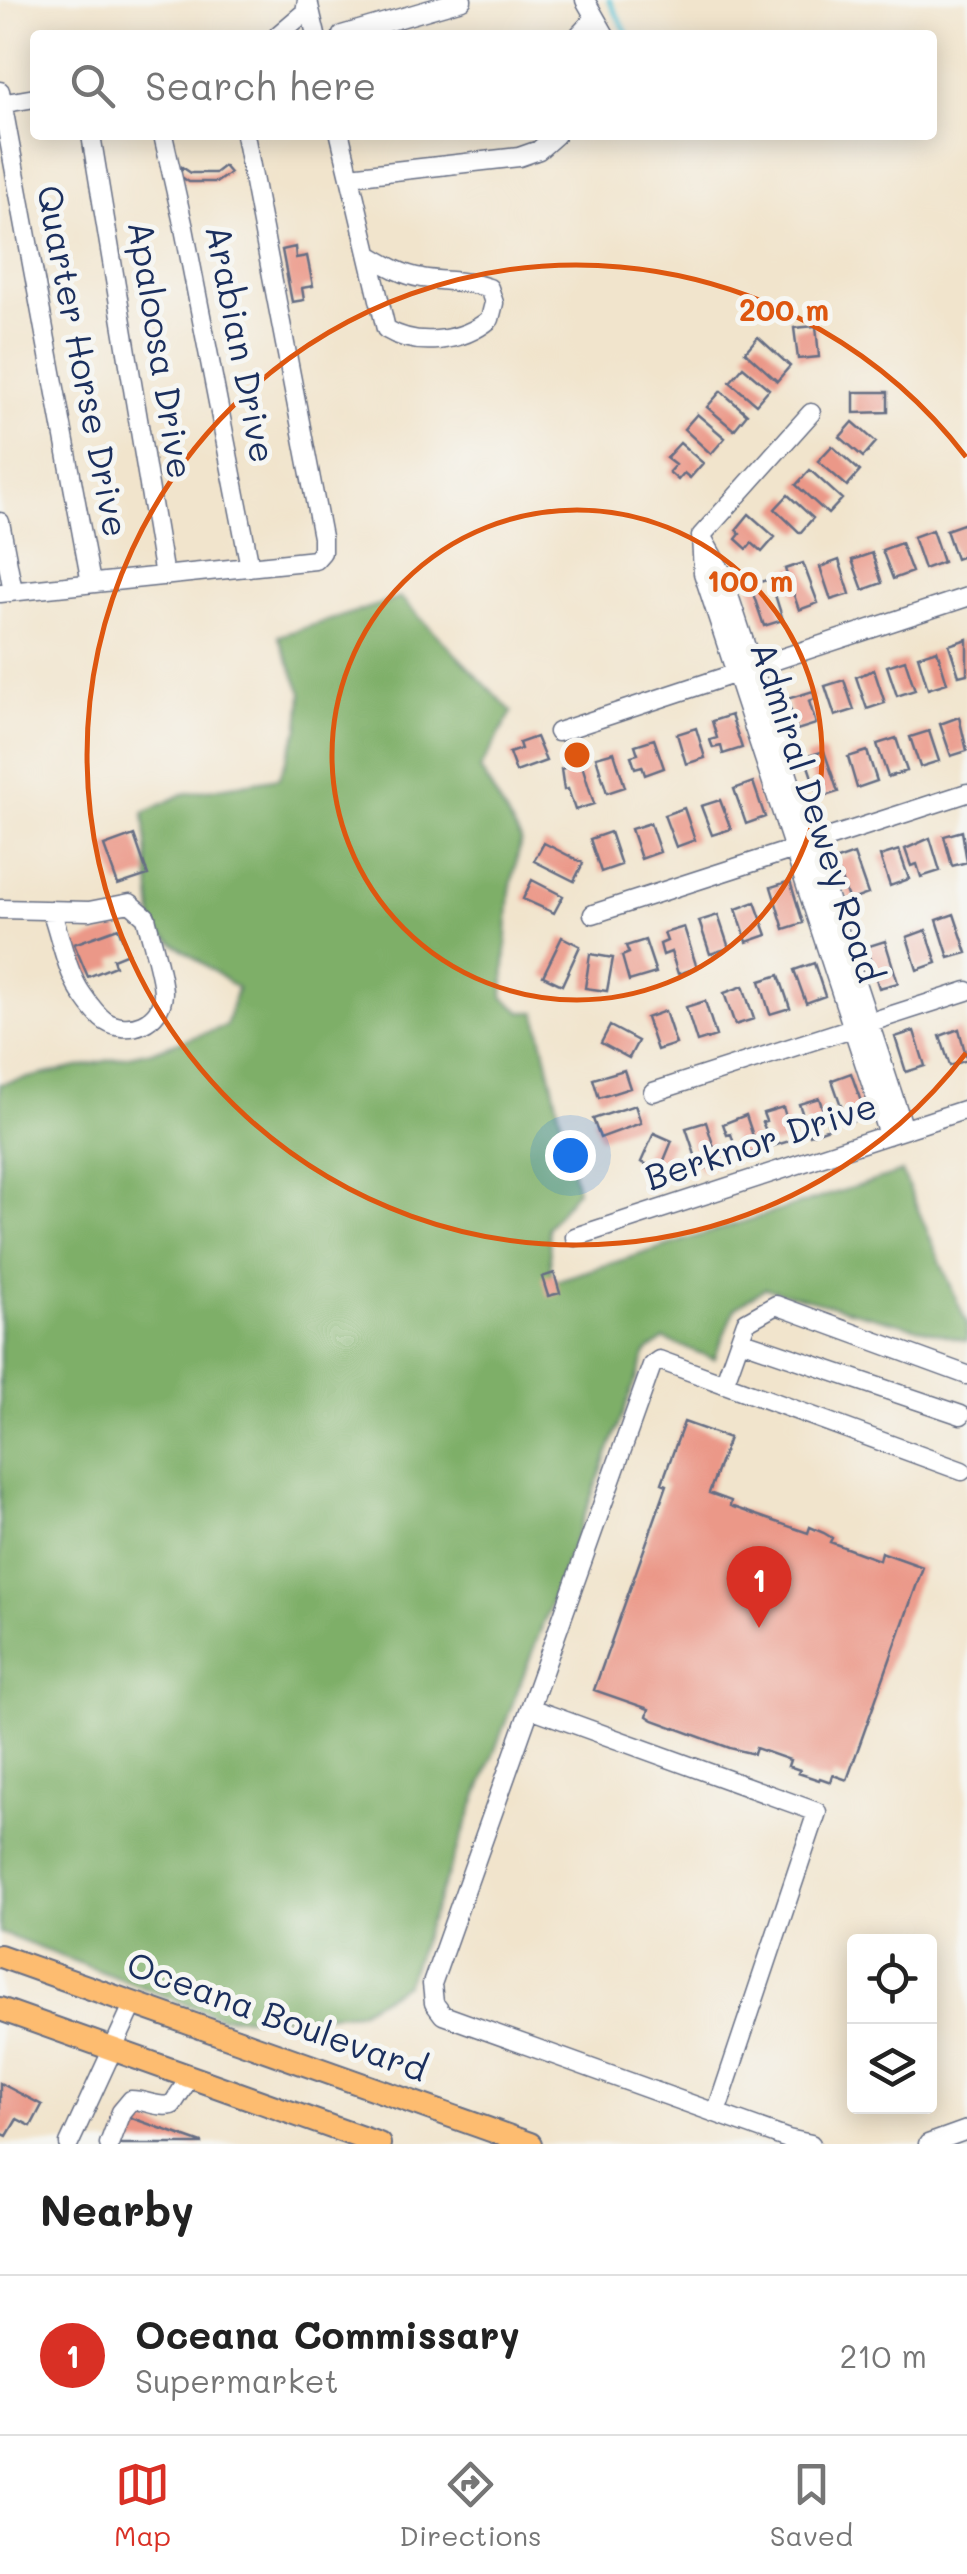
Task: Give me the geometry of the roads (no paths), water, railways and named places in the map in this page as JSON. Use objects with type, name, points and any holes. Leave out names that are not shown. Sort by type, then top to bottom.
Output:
[{"type":"main road","name":"Oceana Boulevard","points":[[0,1956],[530,2144]]},
{"type":"main road","points":[[0,2008],[379,2144]]},
{"type":"street","points":[[284,30],[305,12],[308,0]]},
{"type":"street","points":[[308,0],[315,30]]},
{"type":"street","points":[[359,30],[462,0]]},
{"type":"street","points":[[585,0],[602,30]]},
{"type":"street","points":[[584,30],[595,18]]},
{"type":"street","points":[[1,100],[30,98]]},
{"type":"street","name":"Quarter Horse Drive","points":[[1,100],[90,583]]},
{"type":"street","name":"Apaloosa Drive","points":[[92,140],[164,576]]},
{"type":"street","name":"Arabian Drive","points":[[164,140],[250,567]]},
{"type":"street","points":[[0,522],[7,592],[314,560],[322,552],[247,140]]},
{"type":"street","points":[[341,140],[386,330],[402,339],[462,338],[490,319],[494,303],[488,288],[398,272],[369,255]]},
{"type":"street","points":[[350,176],[519,157],[539,150],[550,140]]},
{"type":"street","name":"Admiral Dewey Road","points":[[811,412],[701,536],[721,570],[744,670],[896,1132]]},
{"type":"street","points":[[558,732],[967,597]]},
{"type":"street","points":[[593,914],[967,793]]},
{"type":"street","points":[[0,909],[52,910],[89,911],[130,902],[138,908],[146,917],[163,993],[158,1010],[145,1024],[126,1028],[106,1022],[91,1006],[77,986],[52,910]]},
{"type":"street","points":[[653,1092],[967,991]]},
{"type":"street","name":"Berknor Drive","points":[[575,1236],[967,1108]]},
{"type":"street","points":[[724,1384],[746,1322],[776,1305],[967,1374]]},
{"type":"street","points":[[740,1340],[961,1415]]},
{"type":"street","points":[[812,2144],[788,2139],[443,2015],[434,2003],[432,1984],[652,1365],[659,1360],[962,1472]]},
{"type":"street","points":[[530,1708],[818,1812],[716,2113]]},
{"type":"street","points":[[68,2144],[134,2003]]},
{"type":"street","points":[[109,2144],[121,2112],[131,2100],[160,2107],[172,2105],[190,2076]]},
{"type":"street","points":[[928,2144],[967,2130]]},
{"type":"waterway","points":[[609,0],[625,30]]},
{"type":"place","name":"Oceana Commissary","points":[[759,1628]]}]
